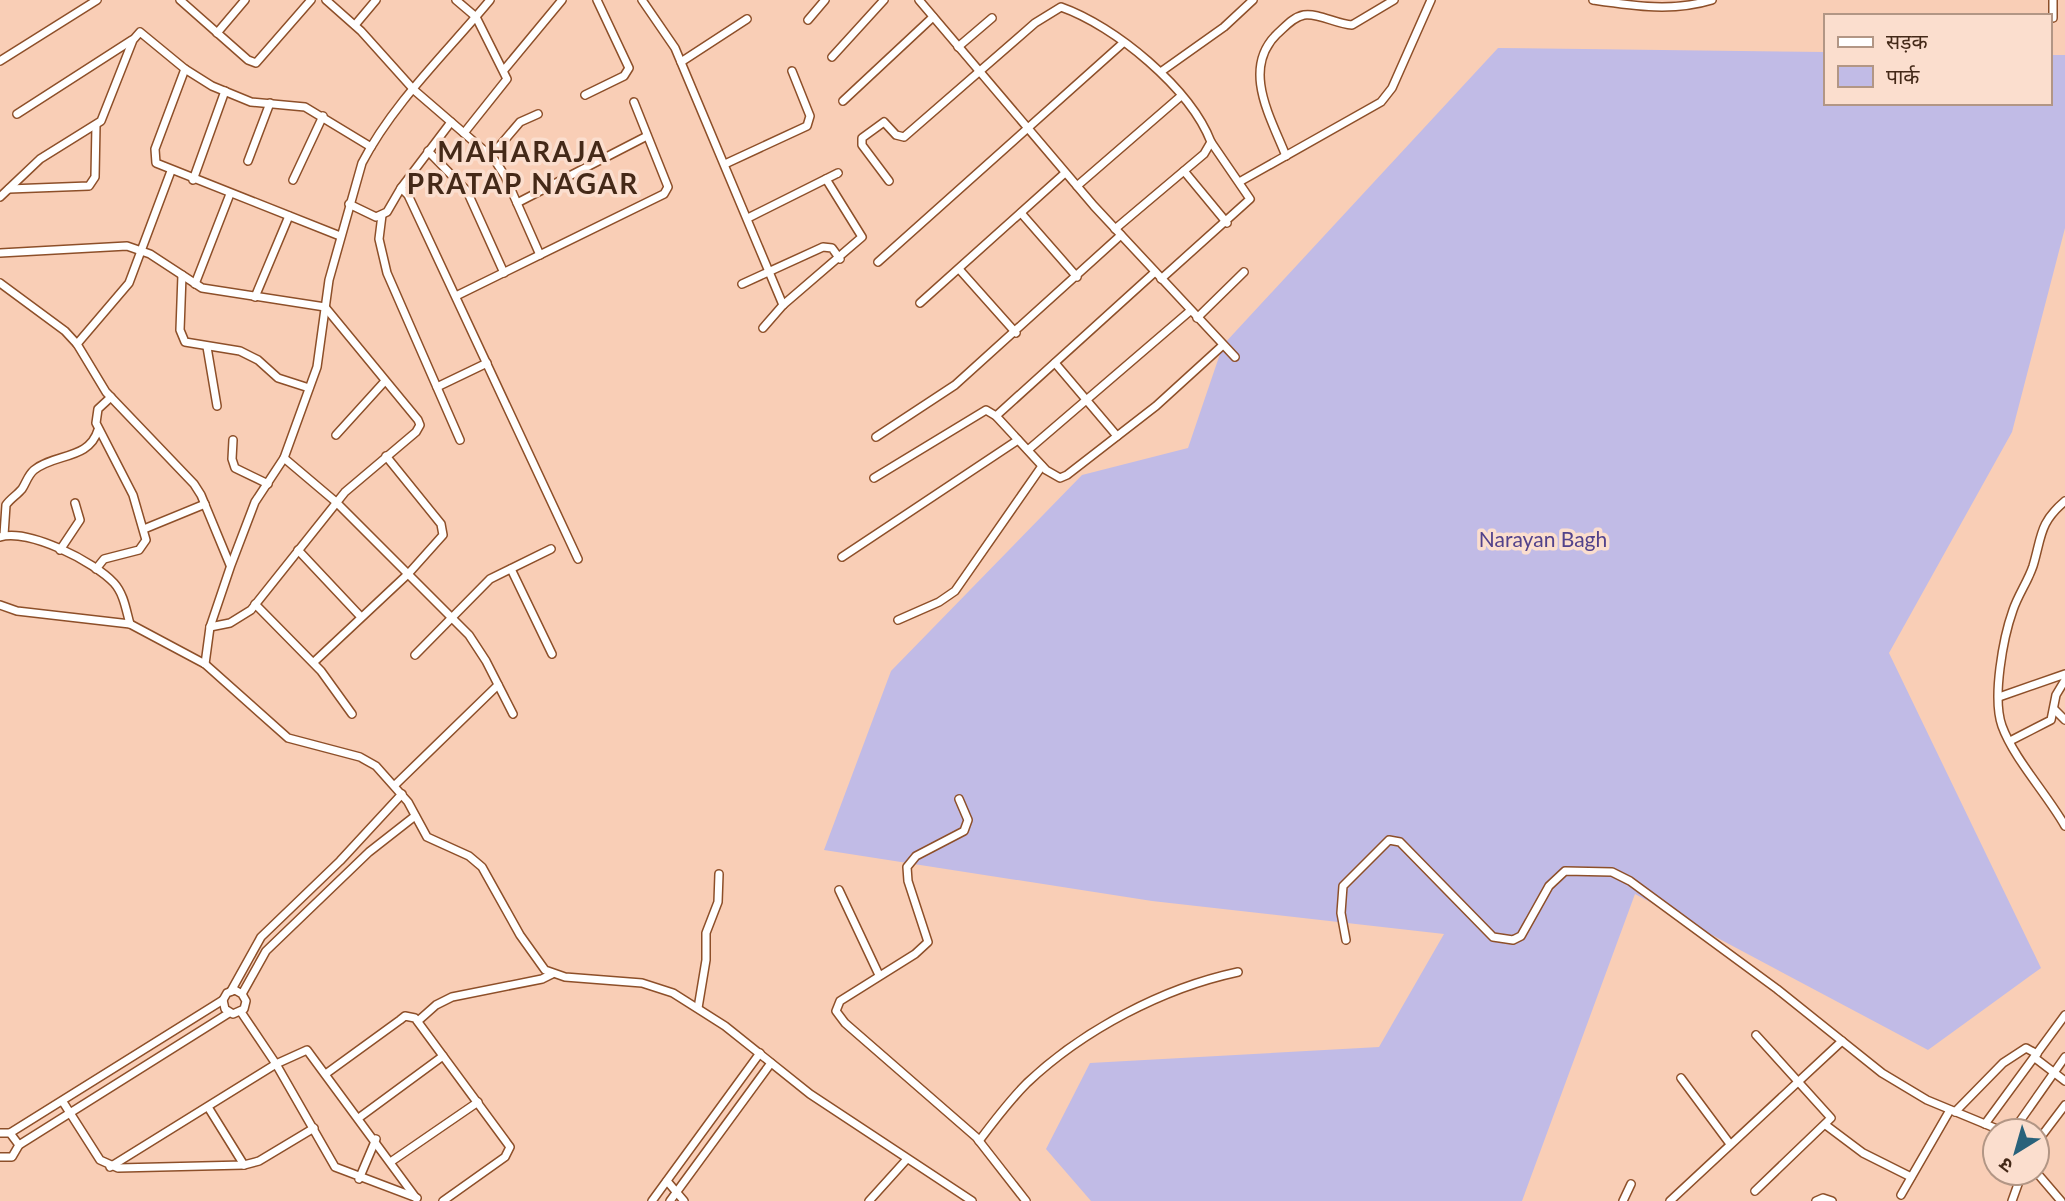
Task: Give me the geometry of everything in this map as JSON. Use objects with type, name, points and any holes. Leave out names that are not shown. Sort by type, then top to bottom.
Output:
[{"type":"street","points":[[0,61],[97,0]]},
{"type":"street","points":[[180,0],[248,60],[257,63],[311,0]]},
{"type":"street","points":[[218,33],[245,0]]},
{"type":"street","points":[[326,0],[355,25],[414,90],[491,156],[505,176],[540,255]]},
{"type":"street","points":[[355,25],[376,0]]},
{"type":"street","points":[[456,0],[476,17],[507,79],[503,88],[464,133]]},
{"type":"street","points":[[205,664],[210,627],[231,565],[255,502],[284,457],[317,367],[325,307],[341,236],[349,204],[371,146],[490,0]]},
{"type":"street","points":[[504,70],[562,0]]},
{"type":"street","points":[[586,96],[624,76],[629,68],[597,0]]},
{"type":"street","points":[[642,0],[675,48],[783,305]]},
{"type":"street","points":[[808,20],[825,0]]},
{"type":"street","points":[[832,57],[884,0]]},
{"type":"street","points":[[919,0],[1065,173],[1235,357]]},
{"type":"street","points":[[1163,71],[1224,27],[1252,0]]},
{"type":"street","points":[[1286,156],[1259,84],[1262,55],[1268,45],[1300,16],[1352,25],[1394,0]]},
{"type":"street","points":[[1241,181],[1366,111],[1388,94],[1431,0]]},
{"type":"street","points":[[1593,0],[1659,8],[1694,6],[1712,0]]},
{"type":"street","points":[[2053,0],[2053,18]]},
{"type":"street","points":[[889,181],[862,145],[862,138],[884,122],[897,135],[904,137],[1035,23],[1061,7],[1098,25],[1163,71],[1241,181],[1250,199],[1161,279]]},
{"type":"street","points":[[843,101],[933,17]]},
{"type":"street","points":[[958,47],[992,18]]},
{"type":"street","points":[[681,62],[747,19]]},
{"type":"street","points":[[17,114],[133,40],[140,32],[145,33],[185,69],[225,91],[251,102],[305,107],[371,146]]},
{"type":"street","points":[[0,197],[40,159],[74,135],[96,125],[105,115],[133,40]]},
{"type":"street","points":[[878,262],[1123,43]]},
{"type":"street","points":[[185,69],[155,149],[156,163],[193,180],[341,236]]},
{"type":"street","points":[[725,164],[807,126],[810,116],[792,71]]},
{"type":"street","points":[[193,180],[225,91]]},
{"type":"street","points":[[1077,186],[1181,96]]},
{"type":"street","points":[[456,296],[667,191],[634,102]]},
{"type":"street","points":[[248,161],[270,103]]},
{"type":"street","points":[[491,156],[520,122],[538,114]]},
{"type":"street","points":[[293,180],[323,116]]},
{"type":"street","points":[[451,122],[382,215],[379,239],[387,273],[460,440]]},
{"type":"street","points":[[8,189],[89,186],[95,177],[96,125]]},
{"type":"street","points":[[517,203],[647,136]]},
{"type":"street","points":[[1115,229],[1208,150],[1211,142]]},
{"type":"street","points":[[428,151],[467,191],[504,273]]},
{"type":"street","points":[[77,344],[125,291],[171,171]]},
{"type":"street","points":[[1184,171],[1227,222]]},
{"type":"street","points":[[748,218],[838,173]]},
{"type":"street","points":[[920,303],[1065,173]]},
{"type":"street","points":[[763,328],[783,305],[860,241],[862,233],[826,179]]},
{"type":"street","points":[[401,188],[413,204],[578,559]]},
{"type":"street","points":[[195,284],[230,194]]},
{"type":"street","points":[[349,204],[369,215],[382,215]]},
{"type":"street","points":[[1021,213],[1077,277]]},
{"type":"street","points":[[255,297],[289,216]]},
{"type":"street","points":[[876,437],[955,385],[1016,333],[1121,235]]},
{"type":"street","points":[[0,253],[127,246],[141,249],[195,284],[211,291],[325,307],[420,425],[416,432],[336,502],[243,617],[210,627]]},
{"type":"street","points":[[742,284],[828,246],[840,259]]},
{"type":"street","points":[[959,269],[1016,333]]},
{"type":"street","points":[[996,416],[1155,272]]},
{"type":"street","points":[[1197,318],[1244,272]]},
{"type":"street","points":[[182,275],[182,337],[190,345],[240,351],[258,360],[278,378],[309,388]]},
{"type":"street","points":[[0,283],[77,344],[111,397],[194,484],[231,565]]},
{"type":"street","points":[[1028,450],[1190,311]]},
{"type":"street","points":[[874,478],[986,410],[996,416],[1052,475],[1067,475],[1223,345]]},
{"type":"street","points":[[207,347],[218,406]]},
{"type":"street","points":[[436,387],[487,362]]},
{"type":"street","points":[[1055,363],[1117,436]]},
{"type":"street","points":[[336,435],[386,381]]},
{"type":"street","points":[[111,397],[98,409],[98,430],[93,442],[83,451],[35,469],[20,492],[3,502],[2,536],[35,538],[96,569],[113,582],[122,594],[130,624]]},
{"type":"street","points":[[96,569],[104,559],[143,548],[146,540],[133,495],[98,430]]},
{"type":"street","points":[[233,440],[232,459],[235,468],[268,484]]},
{"type":"street","points":[[842,557],[1018,440]]},
{"type":"street","points":[[314,662],[409,573],[439,540],[444,529],[386,456]]},
{"type":"street","points":[[284,457],[336,502],[451,616],[479,649],[513,714]]},
{"type":"street","points":[[898,620],[939,602],[955,591],[1042,466]]},
{"type":"street","points":[[2065,501],[2047,518],[2040,531],[2032,567],[2013,611],[2003,656],[1999,697],[2001,725],[2065,825]]},
{"type":"street","points":[[60,550],[80,520],[75,503]]},
{"type":"street","points":[[144,529],[205,504]]},
{"type":"street","points":[[298,550],[361,617]]},
{"type":"street","points":[[415,655],[490,579],[551,550]]},
{"type":"street","points":[[511,569],[552,654]]},
{"type":"street","points":[[255,604],[314,662],[352,714]]},
{"type":"street","points":[[0,605],[17,611],[130,624],[205,664],[279,732],[301,743],[360,757],[376,766],[402,794],[427,837],[469,856],[482,867],[535,959],[552,974]]},
{"type":"street","points":[[1999,697],[2065,674]]},
{"type":"street","points":[[2010,741],[2051,720],[2055,710],[2054,699],[2065,680]]},
{"type":"street","points":[[395,785],[498,685]]},
{"type":"street","points":[[2055,710],[2065,720]]},
{"type":"street","points":[[0,1133],[10,1133],[63,1102],[223,1000],[257,942],[340,861],[402,794]]},
{"type":"street","points":[[959,799],[968,820],[967,827],[916,856],[907,867],[908,881],[928,942],[915,954],[840,1001],[838,1017],[979,1141],[1026,1201]]},
{"type":"street","points":[[2051,800],[2065,810]]},
{"type":"street","points":[[242,993],[266,951],[348,872],[415,816]]},
{"type":"street","points":[[1346,940],[1341,913],[1343,886],[1389,840],[1395,839],[1406,848],[1493,937],[1503,940],[1521,936],[1549,886],[1565,871],[1612,872],[1630,881],[1702,934],[1905,1088],[1981,1122]]},
{"type":"street","points":[[340,861],[348,872]]},
{"type":"street","points":[[698,1008],[706,960],[706,933],[718,902],[719,873]]},
{"type":"street","points":[[839,890],[879,975]]},
{"type":"street","points":[[299,901],[307,911]]},
{"type":"street","points":[[257,942],[266,951]]},
{"type":"street","points":[[979,1141],[1028,1082],[1116,1018],[1203,980],[1238,972]]},
{"type":"street","points":[[418,1021],[436,1005],[452,997],[542,979],[552,974],[642,983],[673,993],[698,1008],[810,1094],[972,1201]]},
{"type":"street","points":[[230,991],[242,993]]},
{"type":"street","points":[[241,1012],[246,1001],[242,993]]},
{"type":"street","points":[[223,1000],[229,1013]]},
{"type":"street","points":[[1,1158],[12,1157],[19,1144],[229,1013],[241,1012]]},
{"type":"street","points":[[241,1012],[276,1064],[335,1167],[359,1179],[418,1199]]},
{"type":"street","points":[[327,1073],[405,1016],[418,1021],[510,1150],[443,1201]]},
{"type":"street","points":[[1990,1117],[2065,1016]]},
{"type":"street","points":[[1755,1191],[1826,1126],[1829,1115],[1756,1035]]},
{"type":"street","points":[[1670,1201],[1842,1041]]},
{"type":"street","points":[[1901,1195],[1952,1111],[2012,1055],[2026,1048],[2065,1082]]},
{"type":"street","points":[[110,1167],[276,1064],[307,1050],[327,1073],[418,1199]]},
{"type":"street","points":[[652,1201],[760,1054]]},
{"type":"street","points":[[135,1056],[142,1066]]},
{"type":"street","points":[[359,1118],[443,1056]]},
{"type":"street","points":[[2023,1117],[2065,1057]]},
{"type":"street","points":[[670,1201],[771,1063]]},
{"type":"street","points":[[1681,1078],[1730,1144]]},
{"type":"street","points":[[63,1102],[100,1160],[110,1167],[244,1165],[259,1161],[314,1128]]},
{"type":"street","points":[[391,1161],[478,1102]]},
{"type":"street","points":[[2051,1124],[2065,1105]]},
{"type":"street","points":[[208,1107],[244,1165]]},
{"type":"street","points":[[1826,1126],[1863,1153],[1911,1177]]},
{"type":"street","points":[[10,1133],[19,1144]]},
{"type":"street","points":[[359,1179],[376,1139]]},
{"type":"street","points":[[869,1201],[907,1159]]},
{"type":"street","points":[[667,1181],[684,1201]]},
{"type":"street","points":[[1623,1201],[1631,1184]]},
{"type":"street","points":[[2049,1187],[2061,1201]]},
{"type":"street","points":[[1816,1201],[1823,1198],[1832,1201]]},
{"type":"green space","name":"Narayan Bagh","points":[[1498,48],[1824,52],[1824,105],[2051,105],[2051,55],[2065,55],[2065,228],[2012,432],[1889,653],[2041,968],[1928,1050],[1635,894],[1522,1201],[1091,1201],[1046,1149],[1090,1063],[1379,1047],[1444,934],[1152,901],[824,850],[891,671],[1082,475],[1188,448],[1223,345]]},
{"type":"district","name":"MAHARAJA PRATAP NAGAR","points":[[523,167]]}]
